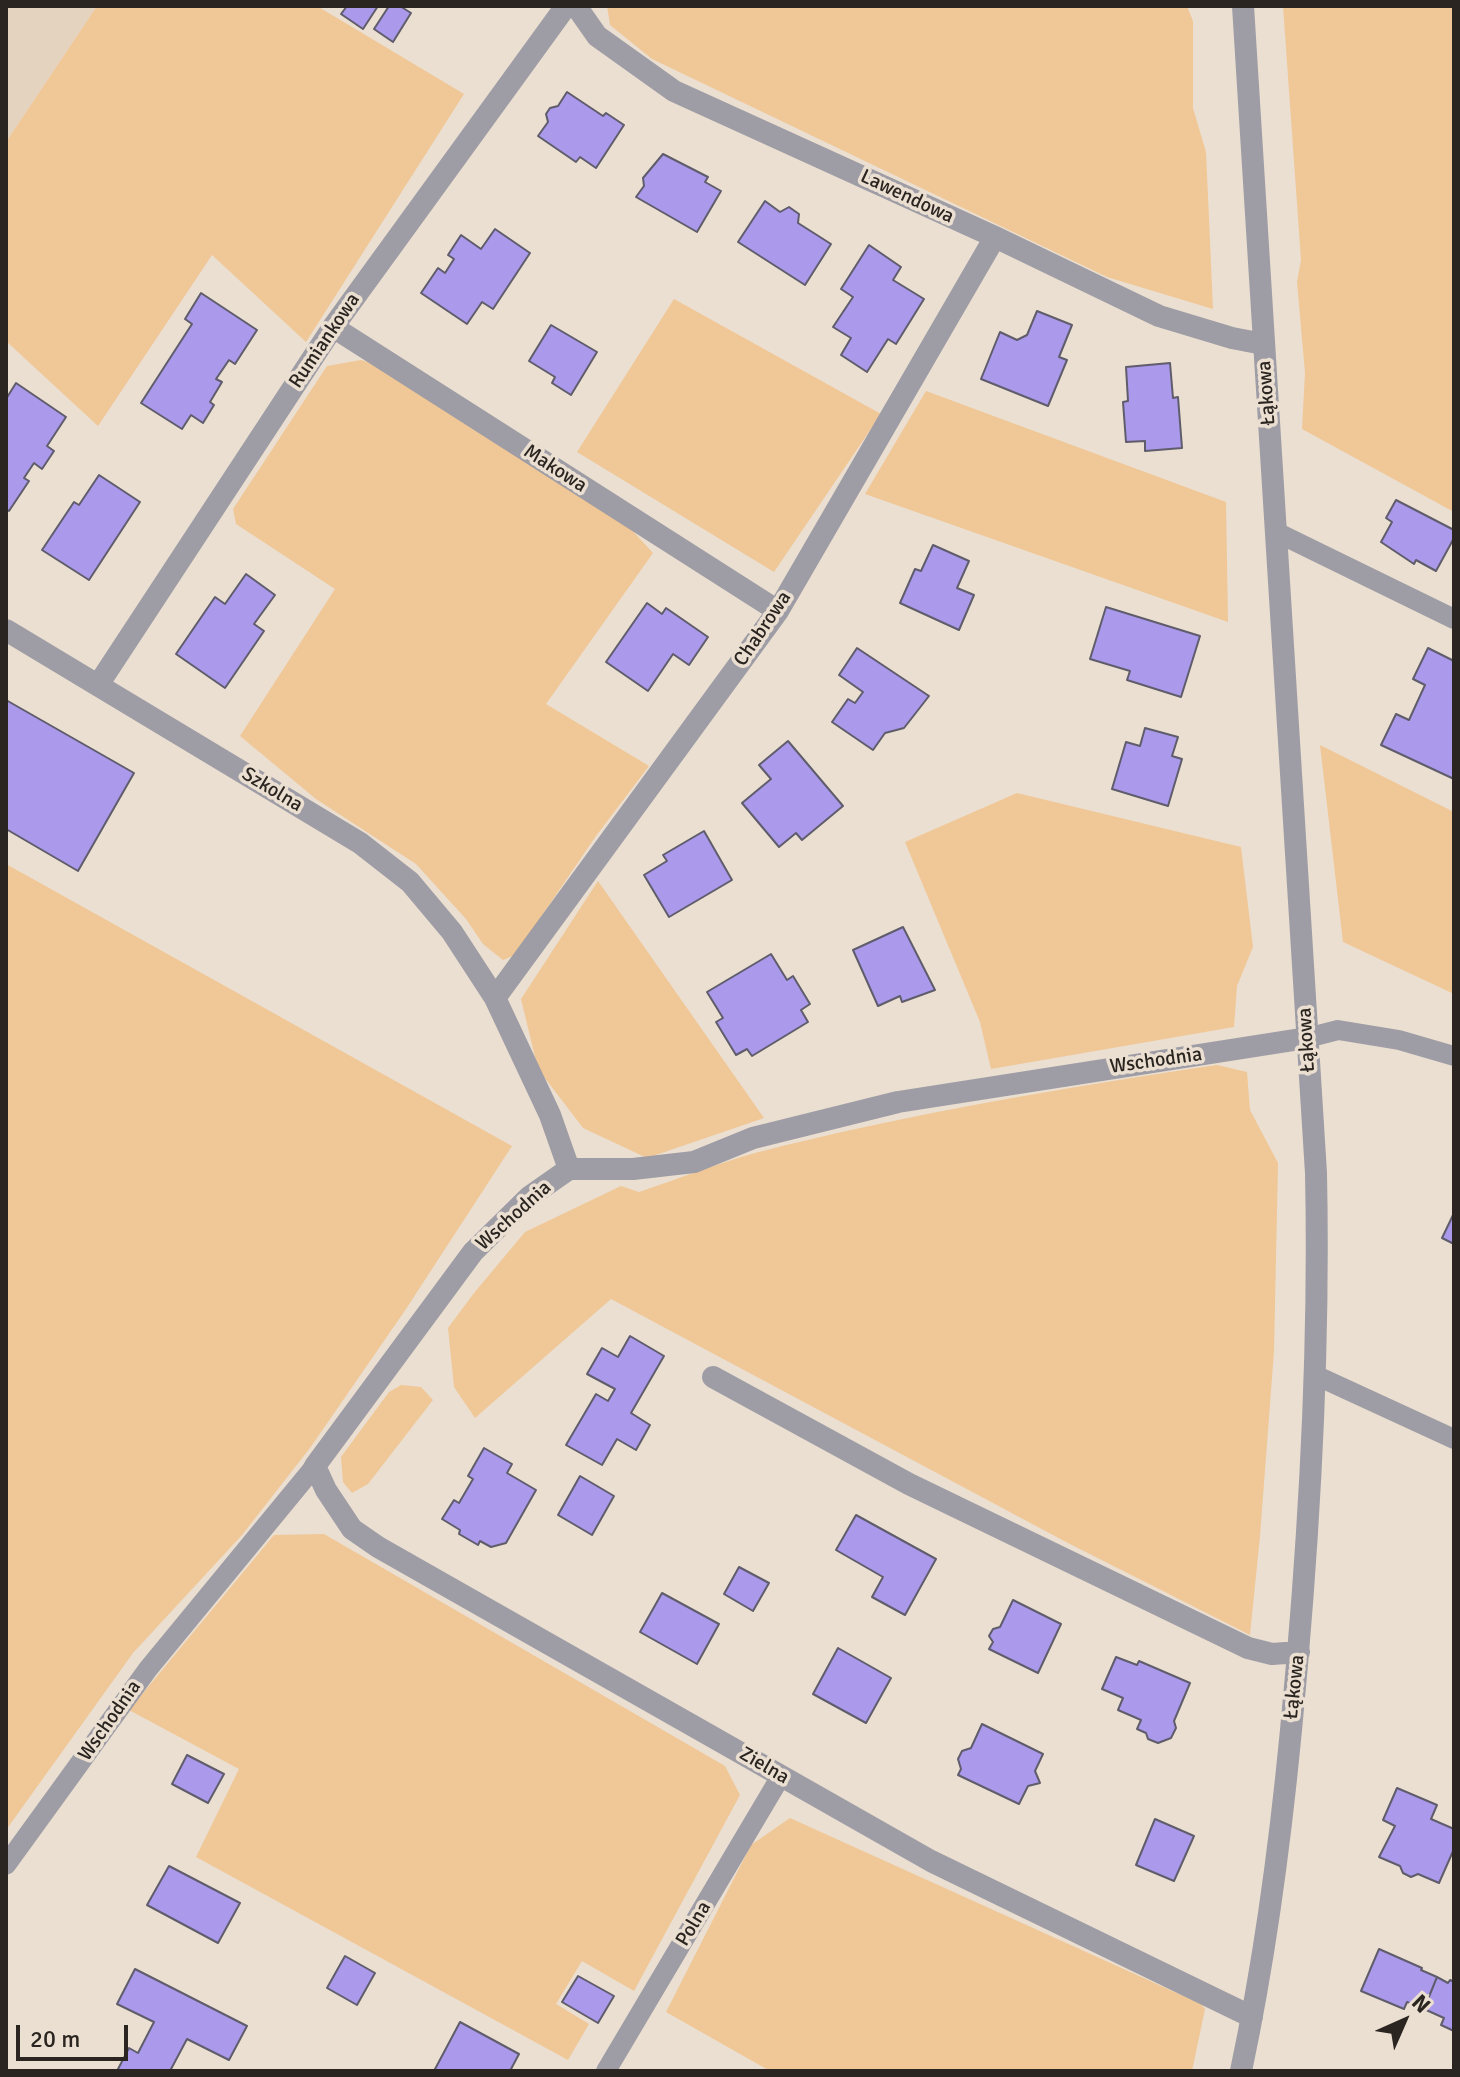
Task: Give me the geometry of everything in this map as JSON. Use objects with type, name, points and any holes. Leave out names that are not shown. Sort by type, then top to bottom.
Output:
[{"type":"street","name":"Rumiankowa","points":[[98,685],[333,327],[566,6]]},
{"type":"street","name":"Lawendowa","points":[[576,6],[597,36],[674,91],[995,237],[1159,316],[1263,344]]},
{"type":"street","name":"Łąkowa","points":[[1241,2071],[1271,1912],[1299,1652],[1309,1530],[1318,1281],[1316,1188],[1243,6]]},
{"type":"street","name":"Chabrowa","points":[[495,998],[778,611],[995,237]]},
{"type":"street","name":"Makowa","points":[[333,327],[778,611]]},
{"type":"street","name":"Szkolna","points":[[6,630],[360,843],[410,882],[452,932],[495,998],[550,1115],[569,1169]]},
{"type":"street","name":"Wschodnia","points":[[315,1466],[473,1252],[529,1197],[569,1169],[633,1169],[694,1162],[753,1138],[898,1102],[1307,1038]]},
{"type":"street","points":[[713,1377],[909,1484],[1248,1648],[1272,1654],[1299,1652]]},
{"type":"street","name":"Zielna","points":[[315,1466],[326,1490],[352,1529],[365,1538],[931,1861],[1252,2017]]},
{"type":"lane","points":[[1276,532],[1454,619]]},
{"type":"lane","points":[[1307,1038],[1338,1030],[1399,1040],[1454,1056]]},
{"type":"lane","points":[[1315,1375],[1454,1439]]},
{"type":"lane","name":"Wschodnia","points":[[6,1865],[148,1669],[315,1466]]},
{"type":"lane","name":"Polna","points":[[606,2071],[781,1776]]},
{"type":"shaded area","points":[[6,6],[97,6],[6,142]]},
{"type":"shaded area","points":[[97,6],[317,6],[464,94],[306,342],[212,255],[98,426],[6,341],[6,142]]},
{"type":"shaded area","points":[[607,6],[1187,6],[1193,21],[1193,108],[1206,152],[1213,309],[1107,277],[652,59],[610,25]]},
{"type":"shaded area","points":[[1283,6],[1454,6],[1454,512],[1302,429],[1305,373],[1297,282],[1301,260]]},
{"type":"shaded area","points":[[674,299],[881,414],[774,572],[577,452]]},
{"type":"shaded area","points":[[361,360],[374,364],[629,527],[653,553],[546,704],[649,766],[596,836],[515,955],[503,960],[483,944],[466,919],[416,864],[316,799],[240,736],[335,589],[236,524],[233,509],[327,366]]},
{"type":"shaded area","points":[[926,391],[1226,502],[1228,622],[865,494]]},
{"type":"shaded area","points":[[1320,745],[1454,812],[1454,994],[1343,942]]},
{"type":"shaded area","points":[[1017,793],[1241,847],[1253,947],[1237,986],[1234,1027],[991,1069],[980,1022],[905,842]]},
{"type":"shaded area","points":[[6,864],[512,1146],[406,1309],[310,1448],[242,1535],[133,1653],[6,1830]]},
{"type":"shaded area","points":[[598,881],[764,1118],[647,1158],[583,1128],[538,1069],[521,999]]},
{"type":"shaded area","points":[[1217,1065],[1247,1072],[1250,1110],[1278,1163],[1274,1351],[1250,1635],[1066,1542],[611,1299],[475,1418],[454,1387],[448,1328],[474,1293],[525,1232],[621,1186],[639,1192],[755,1153],[927,1114]]},
{"type":"shaded area","points":[[401,1385],[421,1387],[433,1400],[368,1484],[352,1493],[343,1482],[341,1457],[389,1392]]},
{"type":"shaded area","points":[[324,1534],[725,1766],[740,1795],[634,1991],[582,1961],[556,2004],[589,2024],[568,2060],[196,1857],[239,1769],[129,1710],[274,1535]]},
{"type":"shaded area","points":[[790,1818],[1201,2004],[1205,2009],[1192,2071],[770,2071],[666,2012],[751,1845]]},
{"type":"building","points":[[347,6],[378,6],[363,29],[341,14]]},
{"type":"building","points":[[389,6],[400,6],[411,13],[393,42],[374,29]]},
{"type":"building","points":[[567,92],[603,116],[606,113],[624,125],[596,168],[580,157],[576,162],[538,136],[548,122],[546,114],[550,108],[558,106]]},
{"type":"building","points":[[663,154],[708,177],[705,182],[721,191],[697,232],[636,197],[644,186],[643,178]]},
{"type":"building","points":[[765,201],[780,212],[789,207],[799,214],[798,223],[831,244],[805,285],[738,242]]},
{"type":"building","points":[[495,229],[530,253],[493,309],[482,302],[467,324],[421,293],[438,268],[445,273],[454,259],[448,255],[461,235],[481,249]]},
{"type":"building","points":[[869,245],[901,267],[893,280],[924,299],[896,344],[888,339],[867,372],[841,355],[851,338],[833,327],[853,297],[841,289]]},
{"type":"building","points":[[201,293],[257,330],[235,364],[229,360],[216,379],[222,382],[210,402],[214,405],[203,423],[191,415],[182,429],[141,403],[192,324],[185,319]]},
{"type":"building","points":[[1037,311],[1072,325],[1059,357],[1067,360],[1048,406],[981,379],[1000,332],[1017,340],[1027,335]]},
{"type":"building","points":[[551,325],[597,352],[571,395],[552,383],[555,377],[529,361]]},
{"type":"building","points":[[1170,363],[1173,398],[1178,397],[1182,448],[1145,451],[1145,441],[1126,442],[1123,402],[1128,401],[1126,367]]},
{"type":"building","points":[[16,383],[66,417],[47,446],[54,451],[42,469],[34,463],[24,478],[29,481],[9,511],[6,509],[6,399]]},
{"type":"building","points":[[99,475],[140,502],[89,580],[42,550],[74,502],[79,505]]},
{"type":"building","points":[[1396,500],[1454,530],[1454,538],[1436,571],[1416,560],[1414,564],[1381,542],[1392,522],[1386,518]]},
{"type":"building","points":[[933,545],[969,561],[957,588],[974,595],[959,630],[900,603],[915,569],[921,571]]},
{"type":"building","points":[[246,574],[275,595],[254,624],[264,631],[225,688],[176,654],[215,597],[225,604]]},
{"type":"building","points":[[647,603],[662,614],[666,608],[708,637],[689,665],[673,654],[648,691],[606,662]]},
{"type":"building","points":[[1106,607],[1200,636],[1181,697],[1127,680],[1130,671],[1090,659]]},
{"type":"building","points":[[857,648],[929,696],[904,728],[885,733],[873,750],[832,722],[848,699],[855,703],[863,692],[839,675]]},
{"type":"building","points":[[1428,648],[1454,661],[1454,779],[1381,745],[1396,714],[1409,720],[1425,685],[1413,679]]},
{"type":"building","points":[[6,700],[134,773],[78,871],[6,829]]},
{"type":"building","points":[[1145,728],[1178,737],[1172,756],[1182,759],[1168,806],[1112,789],[1126,742],[1140,746]]},
{"type":"building","points":[[788,741],[843,806],[802,840],[796,833],[779,847],[742,803],[771,779],[759,765]]},
{"type":"building","points":[[704,831],[732,880],[669,917],[644,875],[667,861],[663,855]]},
{"type":"building","points":[[903,927],[935,990],[902,1002],[900,996],[878,1006],[853,950]]},
{"type":"building","points":[[771,954],[787,980],[793,976],[810,1004],[801,1010],[808,1022],[752,1056],[747,1049],[736,1055],[716,1022],[723,1018],[707,992]]},
{"type":"building","points":[[1454,1213],[1454,1244],[1442,1238]]},
{"type":"building","points":[[630,1336],[664,1356],[631,1413],[650,1425],[636,1450],[617,1439],[602,1465],[566,1445],[596,1394],[608,1401],[615,1389],[587,1374],[602,1348],[618,1357]]},
{"type":"building","points":[[484,1448],[512,1464],[507,1473],[536,1490],[506,1543],[491,1547],[480,1541],[478,1545],[442,1519],[454,1500],[459,1503],[473,1479],[468,1476]]},
{"type":"building","points":[[580,1476],[614,1496],[592,1535],[558,1515]]},
{"type":"building","points":[[856,1515],[936,1559],[905,1615],[872,1597],[883,1577],[836,1550]]},
{"type":"building","points":[[739,1567],[769,1583],[753,1611],[724,1594]]},
{"type":"building","points":[[662,1593],[719,1624],[697,1664],[640,1632]]},
{"type":"building","points":[[1013,1600],[1061,1624],[1038,1673],[989,1649],[993,1642],[989,1636],[993,1629],[1000,1627]]},
{"type":"building","points":[[838,1648],[891,1678],[866,1723],[813,1694]]},
{"type":"building","points":[[1116,1657],[1137,1665],[1139,1661],[1190,1683],[1174,1721],[1176,1728],[1171,1738],[1158,1743],[1148,1739],[1146,1733],[1137,1729],[1141,1720],[1118,1710],[1123,1698],[1102,1689]]},
{"type":"building","points":[[982,1724],[1043,1754],[1035,1771],[1040,1783],[1028,1786],[1019,1804],[958,1775],[961,1769],[958,1759],[962,1751],[971,1748]]},
{"type":"building","points":[[187,1755],[224,1774],[208,1803],[172,1784]]},
{"type":"building","points":[[1397,1788],[1437,1805],[1431,1819],[1454,1829],[1454,1849],[1439,1883],[1418,1874],[1411,1877],[1403,1873],[1400,1866],[1379,1857],[1395,1826],[1383,1820]]},
{"type":"building","points":[[1155,1819],[1194,1836],[1174,1881],[1136,1865]]},
{"type":"building","points":[[169,1866],[240,1903],[218,1943],[147,1905]]},
{"type":"building","points":[[1379,1949],[1437,1977],[1424,2009],[1407,2002],[1404,2009],[1361,1991]]},
{"type":"building","points":[[345,1956],[375,1973],[357,2005],[327,1988]]},
{"type":"building","points":[[135,1969],[247,2026],[229,2060],[187,2039],[170,2071],[117,2071],[129,2048],[138,2053],[154,2022],[117,2004]]},
{"type":"building","points":[[578,1976],[614,1996],[598,2023],[562,2002]]},
{"type":"building","points":[[1437,1977],[1448,1983],[1450,1980],[1454,1982],[1454,2031],[1441,2025],[1444,2018],[1424,2009]]},
{"type":"building","points":[[460,2022],[519,2054],[510,2071],[434,2071]]}]
